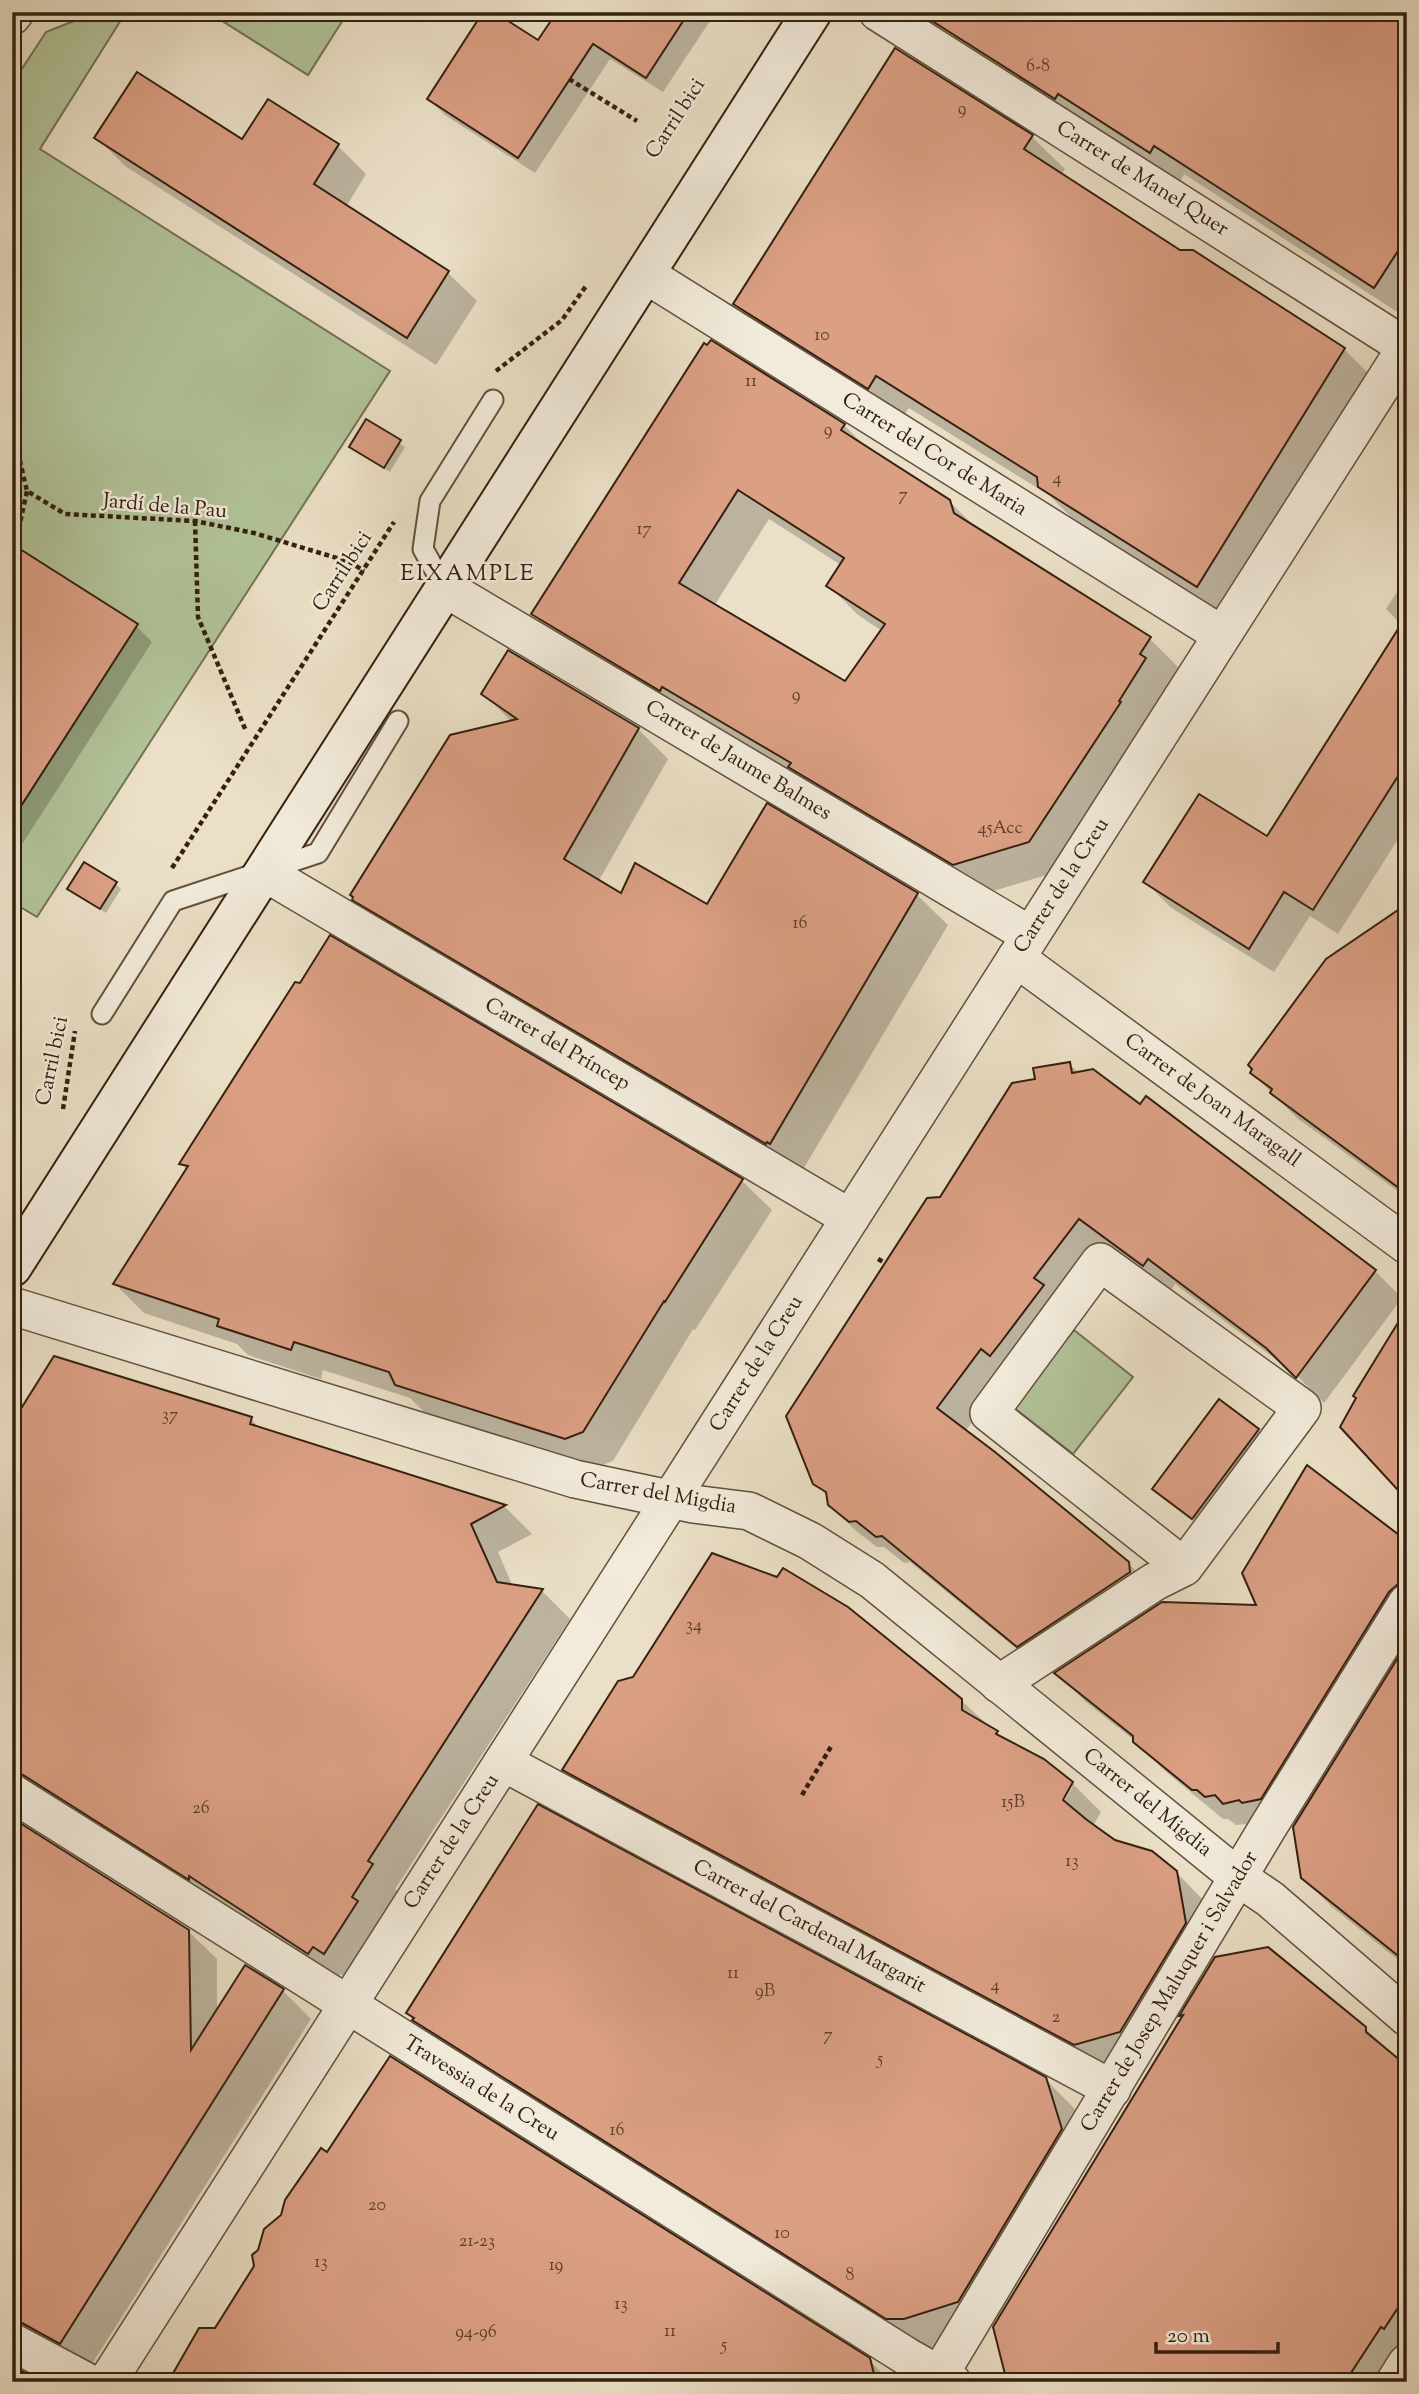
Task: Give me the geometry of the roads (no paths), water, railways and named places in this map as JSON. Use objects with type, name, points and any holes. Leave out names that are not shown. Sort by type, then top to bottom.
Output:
[{"type":"main road","points":[[12,1267],[812,12]]},
{"type":"street","name":"Carrer de Manel Quer","points":[[878,12],[1407,346]]},
{"type":"street","name":"Carrer del Cor de Maria","points":[[645,274],[1222,635]]},
{"type":"street","name":"Carrer de la Creu","points":[[107,2382],[1407,346]]},
{"type":"street","name":"Carrer de Jaume Balmes","points":[[445,588],[1023,947]]},
{"type":"street","name":"Carrer del Príncep","points":[[264,872],[850,1218]]},
{"type":"street","name":"Carrer de Joan Maragall","points":[[1023,947],[1407,1245]]},
{"type":"street","points":[[999,1684],[1186,1555],[1302,1408],[1100,1262],[989,1413],[1186,1555]]},
{"type":"street","name":"Carrer del Migdia","points":[[12,1306],[575,1479],[671,1500],[749,1511],[810,1541],[872,1580],[1239,1878],[1270,1899],[1407,2017]]},
{"type":"street","name":"Carrer de Josep Maluquer i Salvador","points":[[942,2379],[1112,2089],[1407,1603]]},
{"type":"street","name":"Carrer del Cardenal Margarit","points":[[503,1762],[1112,2089]]},
{"type":"street","name":"Travessia de la Creu","points":[[12,1793],[942,2379]]},
{"type":"street","points":[[12,2342],[87,2382]]},
{"type":"street","points":[[1395,2382],[1407,2363]]},
{"type":"lane","points":[[445,588],[423,549],[430,500],[493,400]]},
{"type":"lane","points":[[102,1014],[173,901],[318,853],[398,721]]},
{"type":"district","name":"EIXAMPLE","points":[[468,574]]}]
